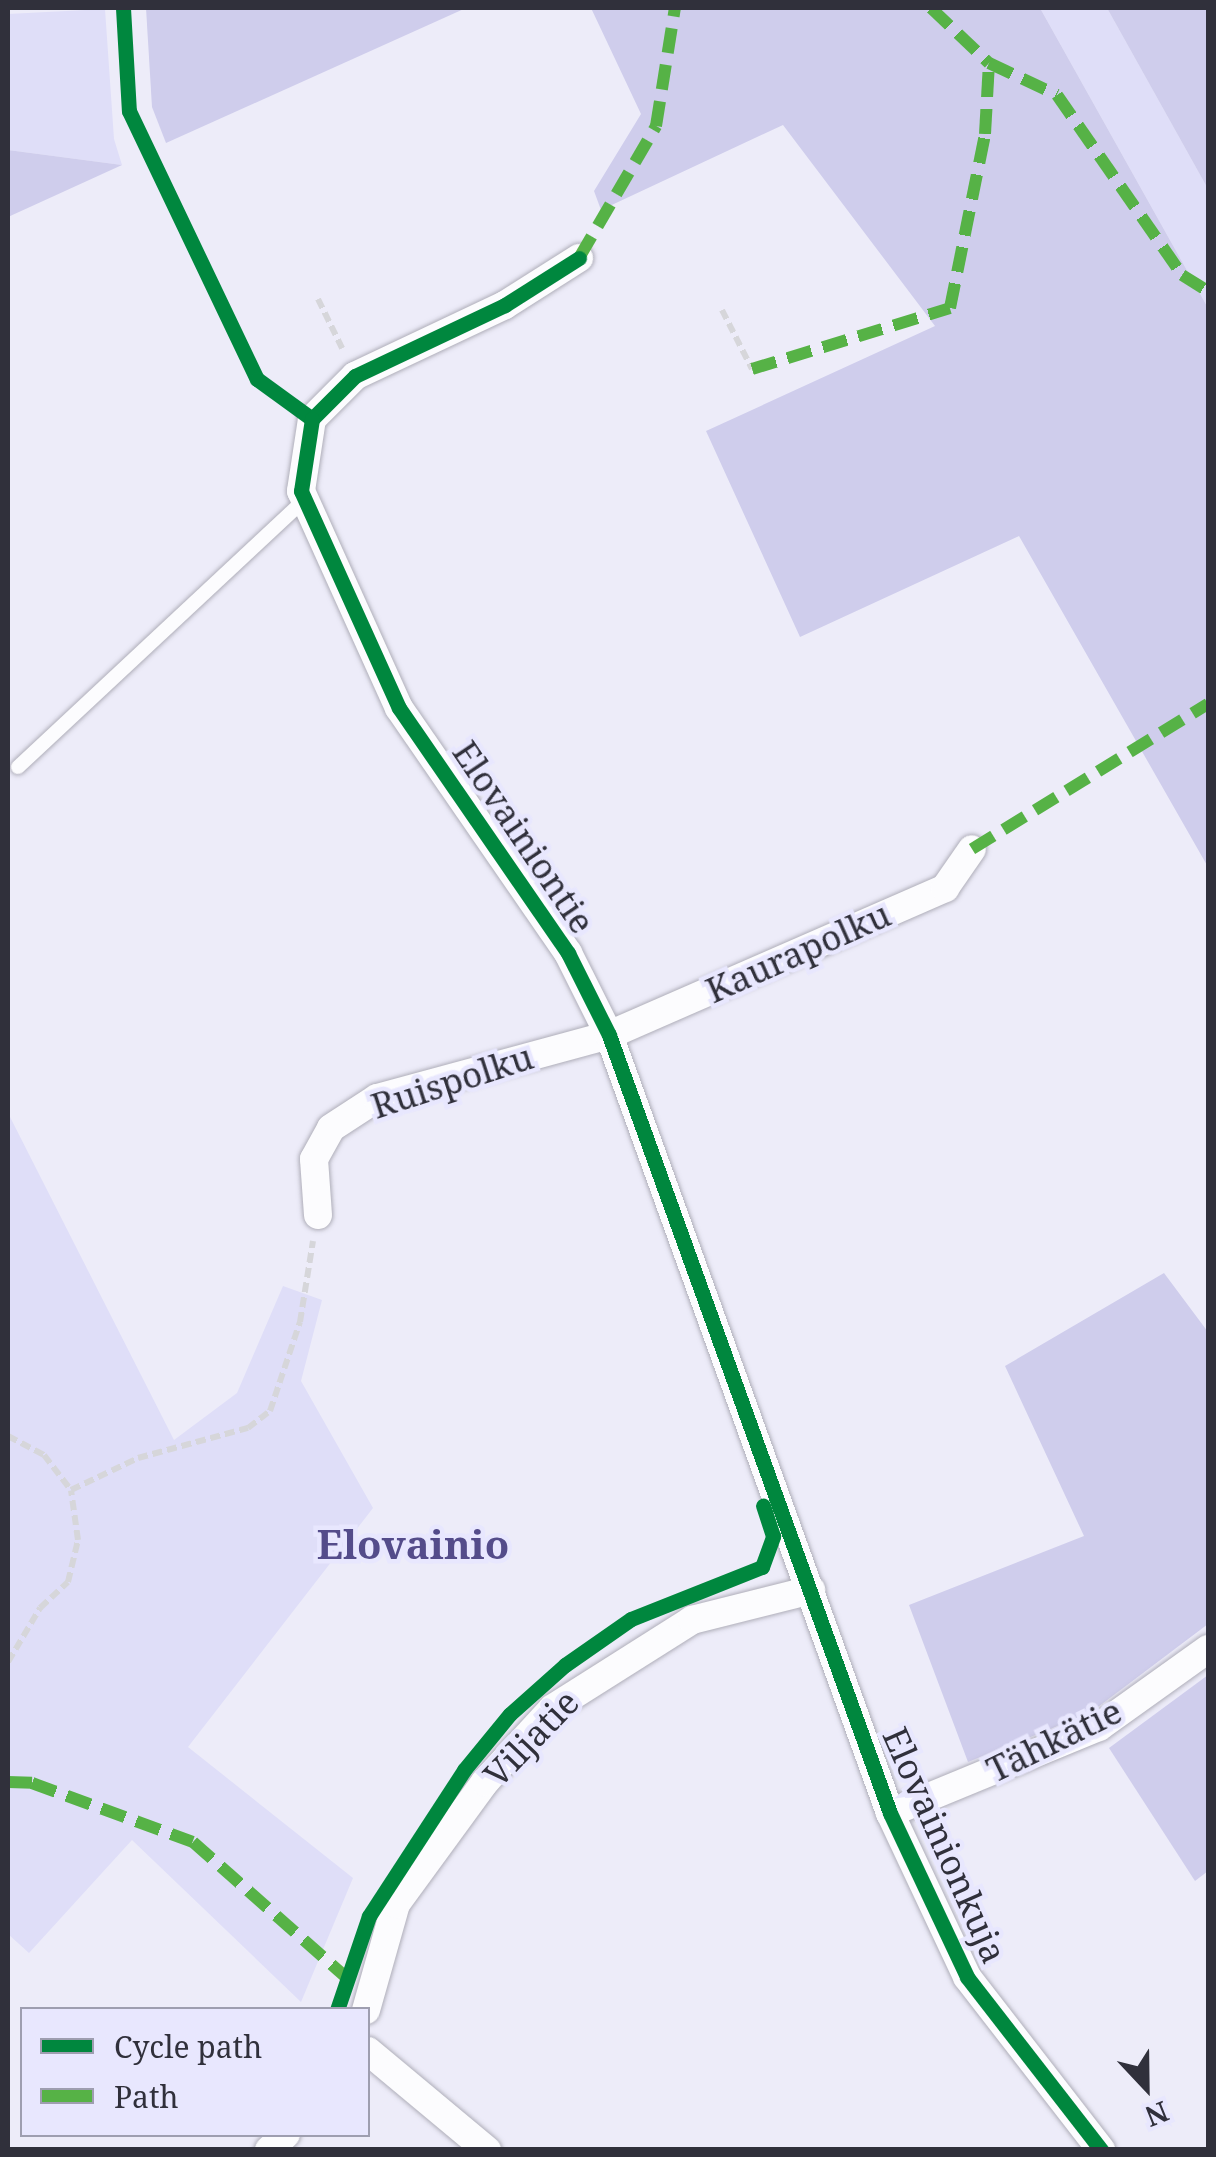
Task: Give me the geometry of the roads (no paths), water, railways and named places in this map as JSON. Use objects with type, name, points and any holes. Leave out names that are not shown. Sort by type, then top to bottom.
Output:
[{"type":"street","name":"Elovainiontie","points":[[579,258],[505,305],[355,376],[312,419],[305,499],[399,708],[568,952],[608,1035],[811,1590]]},
{"type":"street","name":"Kaurapolku","points":[[608,1035],[945,888],[972,849]]},
{"type":"street","name":"Ruispolku","points":[[318,1215],[314,1159],[331,1128],[377,1098],[608,1035]]},
{"type":"street","name":"Elovainionkuja","points":[[811,1590],[890,1813],[968,1977],[1101,2150]]},
{"type":"street","name":"Viljatie","points":[[367,2007],[396,1904],[485,1782],[553,1708],[692,1620],[811,1590]]},
{"type":"street","name":"Tähkätie","points":[[890,1813],[1099,1726],[1208,1649]]},
{"type":"street","points":[[370,2053],[487,2150]]},
{"type":"lane","points":[[18,766],[305,499]]},
{"type":"district","name":"Elovainio","points":[[413,1544]]}]
